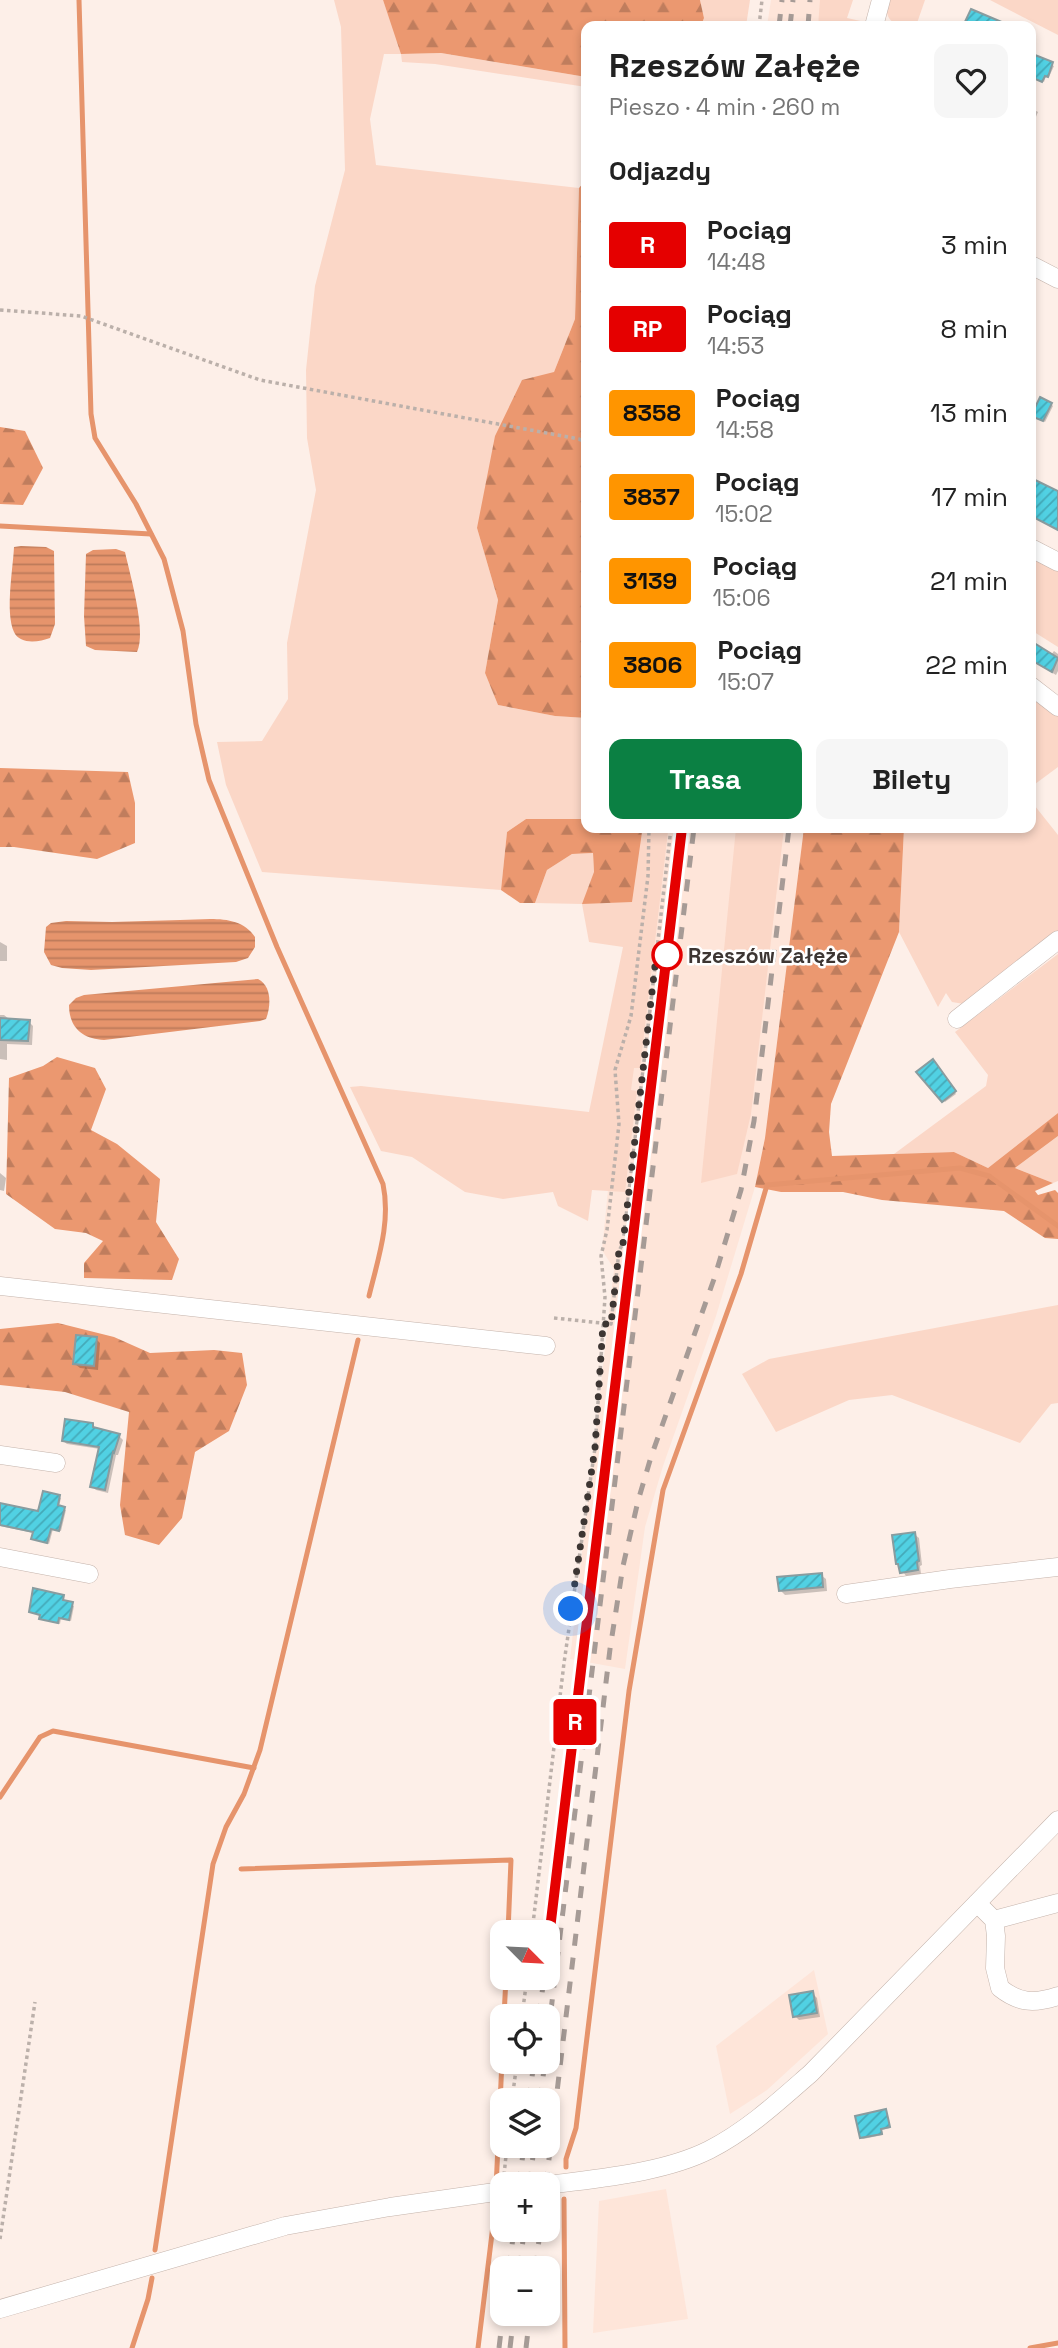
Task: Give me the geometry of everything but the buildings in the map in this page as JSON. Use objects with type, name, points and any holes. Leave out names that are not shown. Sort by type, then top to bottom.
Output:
[{"type":"street","points":[[875,21],[881,0]]},
{"type":"street","points":[[1036,267],[1058,278]]},
{"type":"street","points":[[1036,551],[1058,562]]},
{"type":"street","points":[[1036,690],[1058,707]]},
{"type":"street","points":[[957,1019],[1058,940]]},
{"type":"street","points":[[0,1286],[546,1346]]},
{"type":"street","points":[[0,1455],[56,1463]]},
{"type":"street","points":[[0,1557],[89,1574]]},
{"type":"street","points":[[846,1594],[1058,1567]]},
{"type":"street","points":[[560,2183],[668,2164],[707,2151],[738,2134],[811,2073],[1058,1821]]},
{"type":"street","points":[[977,1903],[994,1920],[995,1968],[1000,1988],[1013,1999],[1030,2001],[1058,1996]]},
{"type":"street","points":[[994,1920],[1058,1903]]},
{"type":"street","points":[[0,2309],[285,2226],[490,2193]]},
{"type":"path","points":[[760,21],[762,0]]},
{"type":"path","points":[[0,310],[81,316],[260,380],[581,440]]},
{"type":"path","points":[[533,1920],[564,1663],[595,1448],[605,1297],[601,1256],[607,1230],[619,1124],[615,1070],[631,1016],[648,876],[649,833]]},
{"type":"path","points":[[554,1318],[611,1324],[619,1251],[623,1243],[670,833]]},
{"type":"path","points":[[0,2239],[35,2002]]},
{"type":"shaded area","points":[[334,0],[383,0],[402,54],[441,53],[581,76],[581,86],[435,64],[402,62],[401,54],[384,54],[370,119],[376,165],[579,188],[575,319],[554,372],[477,528],[498,600],[485,673],[498,705],[555,716],[581,718],[581,819],[526,819],[507,832],[501,890],[262,872],[226,785],[217,742],[262,741],[288,699],[287,643],[316,490],[307,438],[306,370],[315,286],[345,170],[341,27]]},
{"type":"shaded area","points":[[700,0],[750,0],[747,21],[703,21]]},
{"type":"shaded area","points":[[771,0],[821,0],[819,21],[768,21]]},
{"type":"shaded area","points":[[820,0],[853,0],[847,18],[860,21],[818,21]]},
{"type":"shaded area","points":[[886,0],[925,0],[918,21],[892,21],[886,8]]},
{"type":"shaded area","points":[[990,0],[1058,0],[1058,35],[1036,24],[1036,21],[1031,21]]},
{"type":"shaded area","points":[[14,547],[46,547],[54,551],[55,624],[50,638],[25,641],[17,636],[11,624]]},
{"type":"shaded area","points":[[116,549],[125,552],[137,603],[140,643],[137,652],[95,650],[86,646],[86,554],[93,550]]},
{"type":"shaded area","points":[[1036,560],[1058,571],[1058,647],[1036,633]]},
{"type":"shaded area","points":[[1036,699],[1058,716],[1058,767],[1036,783]]},
{"type":"shaded area","points":[[1036,807],[1058,835],[1058,933],[964,1004],[952,1002],[946,993],[938,1007],[899,932],[904,833],[1036,833]]},
{"type":"shaded area","points":[[642,833],[668,833],[640,1068],[634,1068],[631,1090],[637,1091],[625,1192],[592,1190],[588,1221],[558,1206],[553,1192],[503,1199],[465,1192],[412,1157],[381,1151],[350,1087],[361,1086],[589,1112],[623,947],[589,942],[582,904],[535,903],[547,870],[572,854],[593,853],[594,872]]},
{"type":"shaded area","points":[[644,833],[803,833],[765,1138],[755,1187],[716,1316],[663,1466],[645,1527],[625,1669],[570,1659],[614,1269],[602,1250]]},
{"type":"shaded area","points":[[736,833],[783,833],[751,1114],[737,1174],[701,1183]]},
{"type":"shaded area","points":[[211,919],[231,921],[248,929],[255,937],[255,947],[248,958],[236,962],[91,970],[51,965],[44,952],[46,927],[51,923]]},
{"type":"shaded area","points":[[1058,954],[1058,1113],[988,1168],[954,1152],[894,1154],[986,1086],[988,1075],[955,1032]]},
{"type":"shaded area","points":[[258,979],[266,986],[269,997],[266,1019],[260,1021],[104,1040],[84,1035],[75,1026],[70,1013],[69,1005],[84,995]]},
{"type":"shaded area","points":[[1058,1136],[1058,1181],[1053,1183],[1015,1168]]},
{"type":"shaded area","points":[[1058,1305],[1058,1403],[1051,1404],[1020,1443],[892,1395],[849,1400],[776,1432],[742,1374],[769,1359]]},
{"type":"shaded area","points":[[814,1970],[828,2034],[767,2090],[730,2114],[716,2046]]},
{"type":"shaded area","points":[[666,2189],[688,2319],[593,2333],[599,2201]]},
{"type":"green space","points":[[383,0],[700,0],[704,18],[703,21],[581,21],[581,76],[441,53],[401,54]]},
{"type":"green space","points":[[581,186],[581,718],[555,716],[498,705],[485,673],[498,600],[477,528],[495,436],[522,380],[554,372],[575,319]]},
{"type":"green space","points":[[0,427],[25,431],[43,468],[23,505],[0,504]]},
{"type":"green space","points":[[0,768],[128,772],[135,803],[135,843],[97,859],[0,847]]},
{"type":"green space","points":[[526,819],[581,819],[581,833],[642,833],[632,902],[582,904],[594,872],[593,853],[572,854],[547,870],[535,903],[520,903],[501,890],[507,832]]},
{"type":"green space","points":[[803,833],[904,833],[899,932],[831,1104],[829,1132],[832,1156],[954,1152],[988,1168],[1058,1113],[1058,1136],[1015,1168],[1053,1183],[1035,1191],[1038,1195],[1055,1190],[1058,1193],[1058,1239],[1045,1238],[1004,1211],[882,1200],[843,1192],[781,1192],[755,1187],[765,1138]]},
{"type":"green space","points":[[57,1057],[95,1068],[106,1089],[91,1130],[117,1144],[160,1179],[156,1222],[179,1259],[172,1280],[84,1278],[84,1263],[103,1241],[86,1233],[55,1229],[6,1194],[9,1078],[43,1066]]},
{"type":"green space","points":[[58,1323],[114,1337],[150,1353],[214,1350],[242,1353],[247,1385],[229,1431],[195,1452],[182,1518],[159,1545],[125,1535],[120,1505],[129,1412],[65,1392],[0,1385],[0,1329]]},
{"type":"waterway","points":[[79,0],[91,414],[95,438],[136,504],[164,559],[183,631],[196,724],[209,780],[277,947],[383,1184],[384,1226],[369,1296]]},
{"type":"waterway","points":[[0,526],[151,534]]},
{"type":"waterway","points":[[566,2167],[576,2128],[629,1691],[663,1490],[741,1274],[767,1185],[960,1168],[989,1176],[1058,1226]]},
{"type":"waterway","points":[[155,2250],[213,1864],[260,1750],[358,1340]]},
{"type":"waterway","points":[[0,1797],[40,1737],[53,1731],[254,1768]]},
{"type":"waterway","points":[[241,1869],[511,1860],[508,1920]]},
{"type":"waterway","points":[[505,1990],[505,2004]]},
{"type":"waterway","points":[[478,2348],[495,2209],[501,2074]]},
{"type":"waterway","points":[[564,2199],[565,2348]]},
{"type":"waterway","points":[[132,2348],[152,2278]]},
{"type":"waterway","points":[[1030,2348],[1058,2343]]},
{"type":"railway","points":[[780,21],[782,0]]},
{"type":"railway","points":[[791,21],[793,0]]},
{"type":"railway","points":[[808,21],[810,0]]},
{"type":"railway","points":[[551,1920],[681,833]]},
{"type":"railway","points":[[552,2004],[693,833]]},
{"type":"railway","points":[[547,2172],[610,1649],[623,1566],[651,1457],[714,1279],[741,1190],[754,1121],[788,833]]},
{"type":"railway","points":[[541,2004],[542,1990]]},
{"type":"railway","points":[[531,2088],[532,2074]]},
{"type":"railway","points":[[542,2088],[543,2074]]},
{"type":"railway","points":[[521,2172],[522,2158]]},
{"type":"railway","points":[[531,2172],[533,2158]]},
{"type":"railway","points":[[511,2256],[512,2242]]},
{"type":"railway","points":[[521,2256],[523,2242]]},
{"type":"railway","points":[[537,2256],[539,2242]]},
{"type":"railway","points":[[499,2348],[502,2326]]},
{"type":"railway","points":[[510,2348],[513,2326]]},
{"type":"railway","points":[[526,2348],[529,2326]]},
{"type":"train","name":"R","points":[[551,1920],[681,833]]},
{"type":"place","name":"Rzeszów Załęże","points":[[667,955]]},
{"type":"route","points":[[571,1609],[595,1448],[603,1324],[611,1324],[619,1251],[623,1243],[655,966],[667,955]]}]
